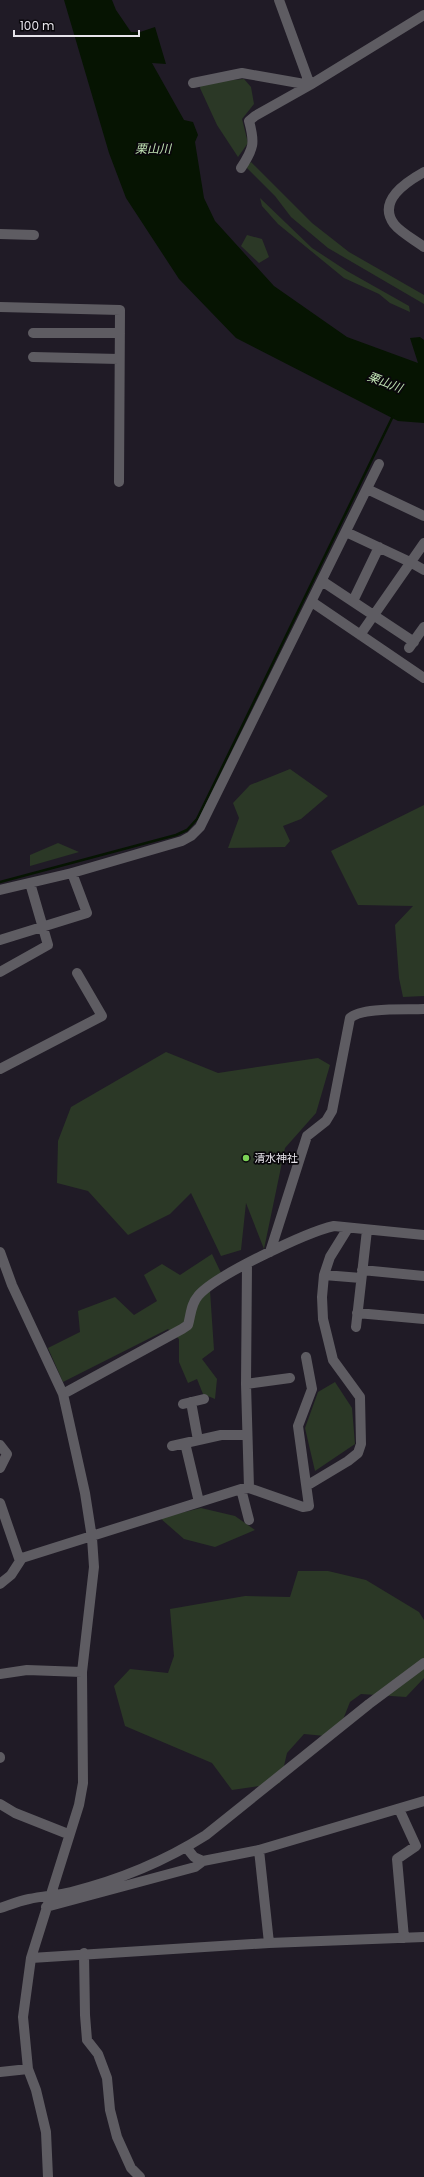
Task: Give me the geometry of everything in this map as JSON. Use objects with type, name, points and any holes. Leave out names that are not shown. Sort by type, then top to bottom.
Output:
[{"type":"street","points":[[279,0],[310,85]]},
{"type":"street","points":[[283,10],[288,0]]},
{"type":"street","points":[[242,168],[251,153],[254,140],[249,121],[254,116],[310,85],[424,15]]},
{"type":"street","points":[[193,83],[242,74],[310,85]]},
{"type":"street","points":[[424,172],[407,182],[389,202],[388,212],[394,224],[424,247]]},
{"type":"street","points":[[0,234],[34,235]]},
{"type":"street","points":[[0,307],[120,310],[119,482]]},
{"type":"street","points":[[33,333],[120,333]]},
{"type":"street","points":[[32,358],[119,359]]},
{"type":"street","points":[[0,890],[72,873],[182,841],[191,836],[200,827],[379,464]]},
{"type":"street","points":[[367,489],[424,516]]},
{"type":"street","points":[[346,532],[424,570]]},
{"type":"street","points":[[360,634],[424,543]]},
{"type":"street","points":[[352,601],[379,547]]},
{"type":"street","points":[[322,581],[374,615],[412,645],[424,627]]},
{"type":"street","points":[[312,602],[424,678]]},
{"type":"street","points":[[0,940],[87,914],[72,873]]},
{"type":"street","points":[[0,972],[48,945],[30,883]]},
{"type":"street","points":[[0,1069],[102,1016],[77,973]]},
{"type":"street","points":[[270,1252],[307,1136],[326,1121],[332,1111],[350,1018],[356,1014],[371,1012],[424,1009]]},
{"type":"street","points":[[63,1394],[188,1325],[192,1305],[205,1288],[270,1252],[321,1229],[334,1226],[424,1235]]},
{"type":"street","points":[[308,1485],[348,1461],[358,1453],[360,1444],[360,1397],[333,1360],[322,1319],[324,1275],[330,1257],[348,1228]]},
{"type":"street","points":[[356,1326],[367,1230]]},
{"type":"street","points":[[0,1252],[12,1285],[63,1394],[85,1493],[92,1538],[94,1567],[82,1672],[83,1783],[78,1805],[31,1958],[24,2017],[28,2069],[36,2090],[46,2132],[48,2177]]},
{"type":"street","points":[[247,1264],[245,1489],[249,1520]]},
{"type":"street","points":[[324,1275],[361,1274],[424,1276]]},
{"type":"street","points":[[357,1313],[424,1319]]},
{"type":"street","points":[[0,1584],[11,1575],[22,1558],[92,1538],[199,1502],[245,1489],[303,1507],[309,1506],[308,1485],[298,1426],[312,1389],[306,1357]]},
{"type":"street","points":[[246,1384],[290,1378]]},
{"type":"street","points":[[198,1440],[187,1403],[204,1399]]},
{"type":"street","points":[[172,1446],[221,1435],[246,1435]]},
{"type":"street","points":[[185,1443],[199,1502]]},
{"type":"street","points":[[0,1446],[7,1454],[0,1468]]},
{"type":"street","points":[[0,1503],[20,1561]]},
{"type":"street","points":[[0,1908],[28,1899],[77,1890],[135,1872],[186,1848],[206,1835],[369,1704],[424,1662]]},
{"type":"street","points":[[0,1674],[27,1670],[82,1672]]},
{"type":"street","points":[[46,1907],[195,1867],[203,1861],[259,1850],[424,1801]]},
{"type":"street","points":[[0,1804],[15,1813],[68,1834]]},
{"type":"street","points":[[399,1809],[416,1846],[397,1859],[404,1938]]},
{"type":"street","points":[[186,1848],[194,1857],[203,1861]]},
{"type":"street","points":[[259,1850],[269,1943]]},
{"type":"street","points":[[31,1958],[84,1953],[269,1943],[424,1937]]},
{"type":"street","points":[[84,1953],[87,2040],[98,2054],[107,2078],[110,2110],[117,2137],[131,2168],[140,2177]]},
{"type":"street","points":[[0,2072],[28,2069]]},
{"type":"shaded area","points":[[244,79],[251,87],[254,104],[242,119],[248,143],[238,157],[217,125],[200,88],[201,83]]},
{"type":"shaded area","points":[[251,162],[312,223],[349,252],[424,295],[424,304],[328,248],[291,217],[275,196],[246,167]]},
{"type":"shaded area","points":[[260,198],[312,248],[347,271],[409,306],[410,312],[390,303],[379,294],[344,278],[278,224],[262,206]]},
{"type":"shaded area","points":[[247,235],[262,239],[269,257],[259,263],[241,246]]},
{"type":"shaded area","points":[[290,769],[328,796],[301,819],[283,826],[290,841],[285,847],[228,848],[239,818],[233,803],[250,785]]},
{"type":"shaded area","points":[[424,805],[424,996],[403,997],[399,978],[395,925],[413,906],[358,905],[331,851]]},
{"type":"shaded area","points":[[58,843],[79,852],[30,866],[30,855]]},
{"type":"shaded area","points":[[166,1052],[218,1073],[318,1058],[330,1065],[316,1113],[285,1148],[264,1249],[246,1203],[241,1250],[221,1256],[191,1193],[170,1214],[128,1235],[88,1191],[57,1183],[58,1141],[71,1107]]},
{"type":"shaded area","points":[[212,1254],[222,1275],[210,1291],[214,1350],[202,1359],[217,1379],[215,1399],[203,1394],[197,1379],[188,1383],[179,1362],[179,1339],[168,1329],[63,1382],[48,1348],[80,1332],[78,1311],[115,1297],[134,1315],[157,1301],[144,1275],[162,1264],[180,1275]]},
{"type":"shaded area","points":[[335,1382],[352,1408],[355,1444],[315,1471],[305,1428],[318,1392]]},
{"type":"shaded area","points":[[201,1508],[235,1516],[255,1530],[215,1547],[184,1539],[160,1518]]},
{"type":"shaded area","points":[[298,1571],[328,1571],[366,1580],[419,1612],[424,1620],[424,1678],[406,1697],[361,1694],[350,1702],[336,1737],[304,1734],[287,1753],[280,1783],[232,1790],[212,1763],[125,1726],[114,1686],[130,1669],[168,1673],[174,1656],[170,1609],[245,1596],[290,1597]]},
{"type":"water","name":"栗山川","points":[[64,0],[112,0],[116,10],[131,32],[140,32],[155,27],[166,64],[152,63],[184,120],[193,122],[198,135],[195,142],[204,198],[215,221],[274,286],[347,337],[418,363],[410,338],[420,337],[424,340],[424,423],[398,421],[236,338],[179,279],[126,198],[109,153]]},
{"type":"waterway","points":[[0,882],[176,835],[187,830],[197,819],[393,416]]},
{"type":"place","name":"清水神社","points":[[246,1158]]}]
